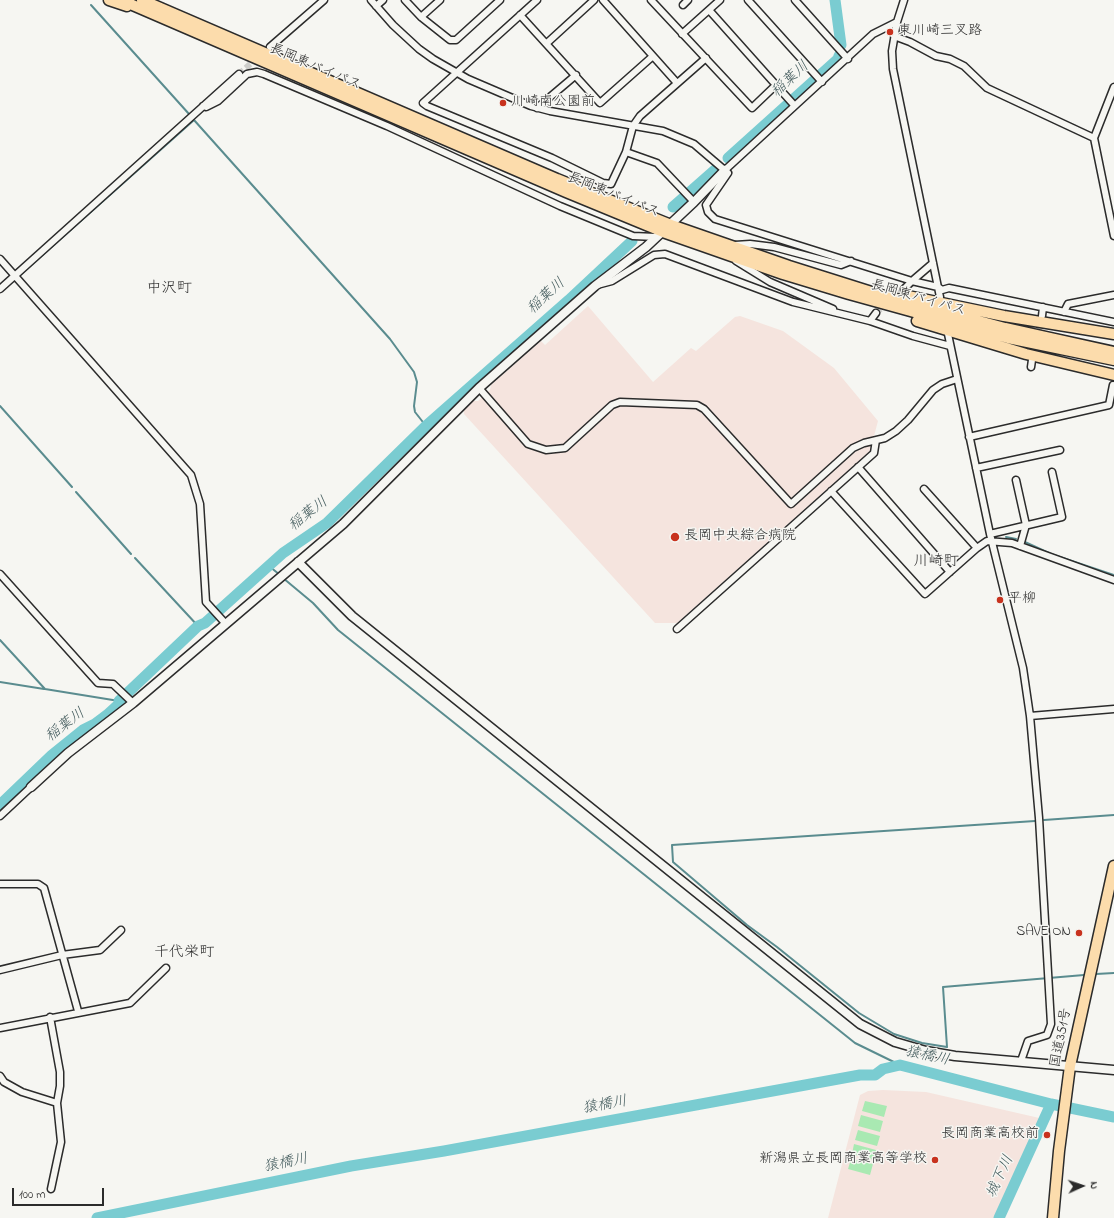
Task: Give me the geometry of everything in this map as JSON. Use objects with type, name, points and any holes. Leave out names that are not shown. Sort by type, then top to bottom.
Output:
[{"type":"highway","points":[[110,0],[183,27]]},
{"type":"highway","name":"長岡東バイパス","points":[[121,0],[566,192],[663,231],[975,321],[1114,352]]},
{"type":"highway","name":"長岡東バイパス","points":[[142,0],[549,176],[663,231]]},
{"type":"highway","points":[[156,0],[294,66]]},
{"type":"highway","name":"長岡東バイパス","points":[[727,249],[783,274],[1000,336],[1114,360]]},
{"type":"highway","points":[[783,274],[810,286],[997,346],[1113,380]]},
{"type":"highway","points":[[822,277],[982,312],[1114,334]]},
{"type":"highway","name":"国道351号","points":[[1053,1218],[1063,1117],[1070,1066],[1114,866]]},
{"type":"street","points":[[270,47],[324,0]]},
{"type":"street","points":[[371,0],[419,49],[455,72],[537,108],[569,116],[663,130],[684,138],[705,152],[728,172],[706,205],[708,212],[715,219],[938,287],[942,290],[949,288],[1114,322]]},
{"type":"street","points":[[376,6],[383,0]]},
{"type":"street","points":[[406,0],[421,17],[450,40],[456,40],[500,0]]},
{"type":"street","points":[[421,17],[440,0]]},
{"type":"street","points":[[537,0],[455,72],[423,103],[552,158],[603,184],[611,184],[626,152],[633,126],[640,116],[706,58]]},
{"type":"street","points":[[546,43],[594,0]]},
{"type":"street","points":[[603,0],[677,83]]},
{"type":"street","points":[[651,0],[752,108],[776,85]]},
{"type":"street","points":[[682,34],[720,0]]},
{"type":"street","points":[[748,0],[822,82]]},
{"type":"street","points":[[795,0],[848,59]]},
{"type":"street","points":[[904,0],[894,36],[892,51],[893,69],[940,297]]},
{"type":"street","points":[[709,10],[794,105]]},
{"type":"street","points":[[520,15],[600,102],[653,56]]},
{"type":"street","points":[[0,816],[68,754],[343,524],[479,388],[595,286],[632,260],[663,231],[692,200],[794,105],[848,59],[873,34],[897,22]]},
{"type":"street","points":[[894,36],[910,42],[936,56],[950,59],[964,66],[987,88],[1094,138]]},
{"type":"street","points":[[202,106],[206,107],[218,101],[248,74],[257,72],[387,126],[560,206],[633,236],[663,231]]},
{"type":"street","points":[[0,289],[16,277],[202,106],[239,74]]},
{"type":"street","points":[[537,108],[576,75]]},
{"type":"street","points":[[1114,87],[1094,138],[1114,236]]},
{"type":"street","points":[[626,152],[657,163],[692,200]]},
{"type":"street","points":[[727,249],[760,244],[841,265],[851,261]]},
{"type":"street","points":[[727,249],[770,282],[849,316]]},
{"type":"street","points":[[595,286],[612,281],[654,255],[665,254],[793,302],[870,321],[912,336],[950,346]]},
{"type":"street","points":[[0,259],[191,475],[200,504],[206,602],[224,622]]},
{"type":"street","points":[[904,289],[912,280],[933,263]]},
{"type":"street","points":[[1064,312],[1068,304],[1114,295]]},
{"type":"street","points":[[1042,316],[1043,307]]},
{"type":"street","points":[[870,321],[876,313]]},
{"type":"street","points":[[948,334],[990,534],[1023,668],[1030,716],[1039,818],[1051,1016],[1049,1033],[1043,1037],[1028,1041],[1021,1061]]},
{"type":"street","points":[[1031,367],[1032,360]]},
{"type":"street","points":[[479,388],[528,444],[546,450],[565,448],[612,405],[620,402],[697,405],[704,409],[791,504],[853,448],[885,438],[896,431],[908,420],[933,390],[942,384],[957,379]]},
{"type":"street","points":[[969,437],[1109,405],[1113,380]]},
{"type":"street","points":[[677,628],[874,452],[876,440]]},
{"type":"street","points":[[976,468],[1060,450]]},
{"type":"street","points":[[858,467],[950,572]]},
{"type":"street","points":[[990,534],[1062,517],[1052,472]]},
{"type":"street","points":[[1016,480],[1026,525],[1020,546]]},
{"type":"street","points":[[924,489],[977,548]]},
{"type":"street","points":[[830,491],[925,594],[988,540],[992,542],[1001,541],[1020,546],[1114,580]]},
{"type":"street","points":[[298,562],[352,616],[860,1024],[879,1035],[919,1050],[954,1056],[1114,1070]]},
{"type":"street","points":[[0,574],[98,683],[113,684],[121,689],[132,702]]},
{"type":"street","points":[[1030,716],[1114,709]]},
{"type":"street","points":[[0,884],[38,884],[44,888],[78,1012]]},
{"type":"street","points":[[0,970],[62,955],[100,950],[120,930]]},
{"type":"street","points":[[0,1028],[50,1017],[130,1003],[166,968]]},
{"type":"street","points":[[50,1017],[60,1072],[60,1086],[57,1102],[61,1142],[51,1189]]},
{"type":"street","points":[[0,1076],[4,1082],[22,1092],[57,1102]]},
{"type":"shaded area","name":"長岡中央綜合病院","points":[[588,306],[653,382],[691,348],[696,351],[735,317],[740,316],[783,331],[834,368],[878,421],[870,451],[677,623],[655,623],[464,414],[464,409],[473,401],[478,401],[490,390],[491,385],[541,341],[545,345]]},
{"type":"shaded area","name":"新潟県立長岡商業高等学校","points":[[883,1090],[926,1092],[1048,1120],[1021,1172],[1000,1218],[828,1218],[860,1095],[868,1091]]},
{"type":"green space","points":[[865,1101],[887,1106],[884,1117],[862,1111]]},
{"type":"green space","points":[[861,1115],[883,1121],[880,1132],[858,1126]]},
{"type":"green space","points":[[858,1130],[880,1136],[877,1146],[855,1140]]},
{"type":"green space","points":[[854,1144],[876,1150],[874,1160],[852,1154]]},
{"type":"green space","points":[[851,1159],[873,1164],[870,1175],[848,1169]]},
{"type":"waterway","name":"稲葉川","points":[[835,0],[841,45]]},
{"type":"waterway","points":[[91,5],[189,114]]},
{"type":"waterway","name":"稲葉川","points":[[728,158],[838,59],[839,56]]},
{"type":"waterway","points":[[10,284],[194,120],[390,339],[414,372],[417,382],[414,406],[415,412],[426,426]]},
{"type":"waterway","name":"稲葉川","points":[[673,207],[715,170]]},
{"type":"waterway","name":"稲葉川","points":[[0,805],[52,755],[83,730],[95,724],[107,715],[119,704],[119,701],[198,626],[205,623],[283,553],[327,523],[426,426],[569,300],[632,241]]},
{"type":"waterway","points":[[0,406],[72,487]]},
{"type":"waterway","points":[[76,492],[131,554]]},
{"type":"waterway","points":[[1006,537],[1016,539]]},
{"type":"waterway","points":[[1025,542],[1051,554],[1114,575]]},
{"type":"waterway","points":[[135,558],[198,626]]},
{"type":"waterway","points":[[269,566],[280,575]]},
{"type":"waterway","points":[[283,578],[313,603],[338,630],[855,1043],[900,1065]]},
{"type":"waterway","points":[[0,640],[45,689],[119,701]]},
{"type":"waterway","points":[[0,682],[44,689]]},
{"type":"waterway","points":[[1044,820],[1114,815]]},
{"type":"waterway","points":[[1035,821],[672,845],[673,862],[747,925],[777,947],[859,1013],[894,1034],[922,1043],[947,1047],[943,987],[1084,975]]},
{"type":"waterway","points":[[1096,974],[1114,973]]},
{"type":"waterway","name":"猿橋川","points":[[97,1218],[351,1166],[444,1151],[860,1075],[875,1075],[883,1069],[900,1065],[1051,1104],[1114,1117]]},
{"type":"waterway","name":"城下川","points":[[999,1218],[1051,1104]]},
{"type":"tunnel","points":[[239,74],[258,57]]},
{"type":"tunnel","points":[[876,313],[904,289]]},
{"type":"tunnel","points":[[1033,357],[1041,320]]},
{"type":"place","name":"東川崎三叉路","points":[[890,32]]},
{"type":"place","name":"川崎南公園前","points":[[503,103]]},
{"type":"place","name":"長岡中央綜合病院","points":[[675,537]]},
{"type":"place","name":"平柳","points":[[1000,600]]},
{"type":"place","name":"SAVE ON","points":[[1079,933]]},
{"type":"place","name":"長岡商業高校前","points":[[1047,1135]]},
{"type":"place","name":"新潟県立長岡商業高等学校","points":[[935,1160]]},
{"type":"district","name":"中沢町","points":[[169,290]]},
{"type":"district","name":"川崎町","points":[[936,563]]},
{"type":"district","name":"千代栄町","points":[[184,954]]}]
